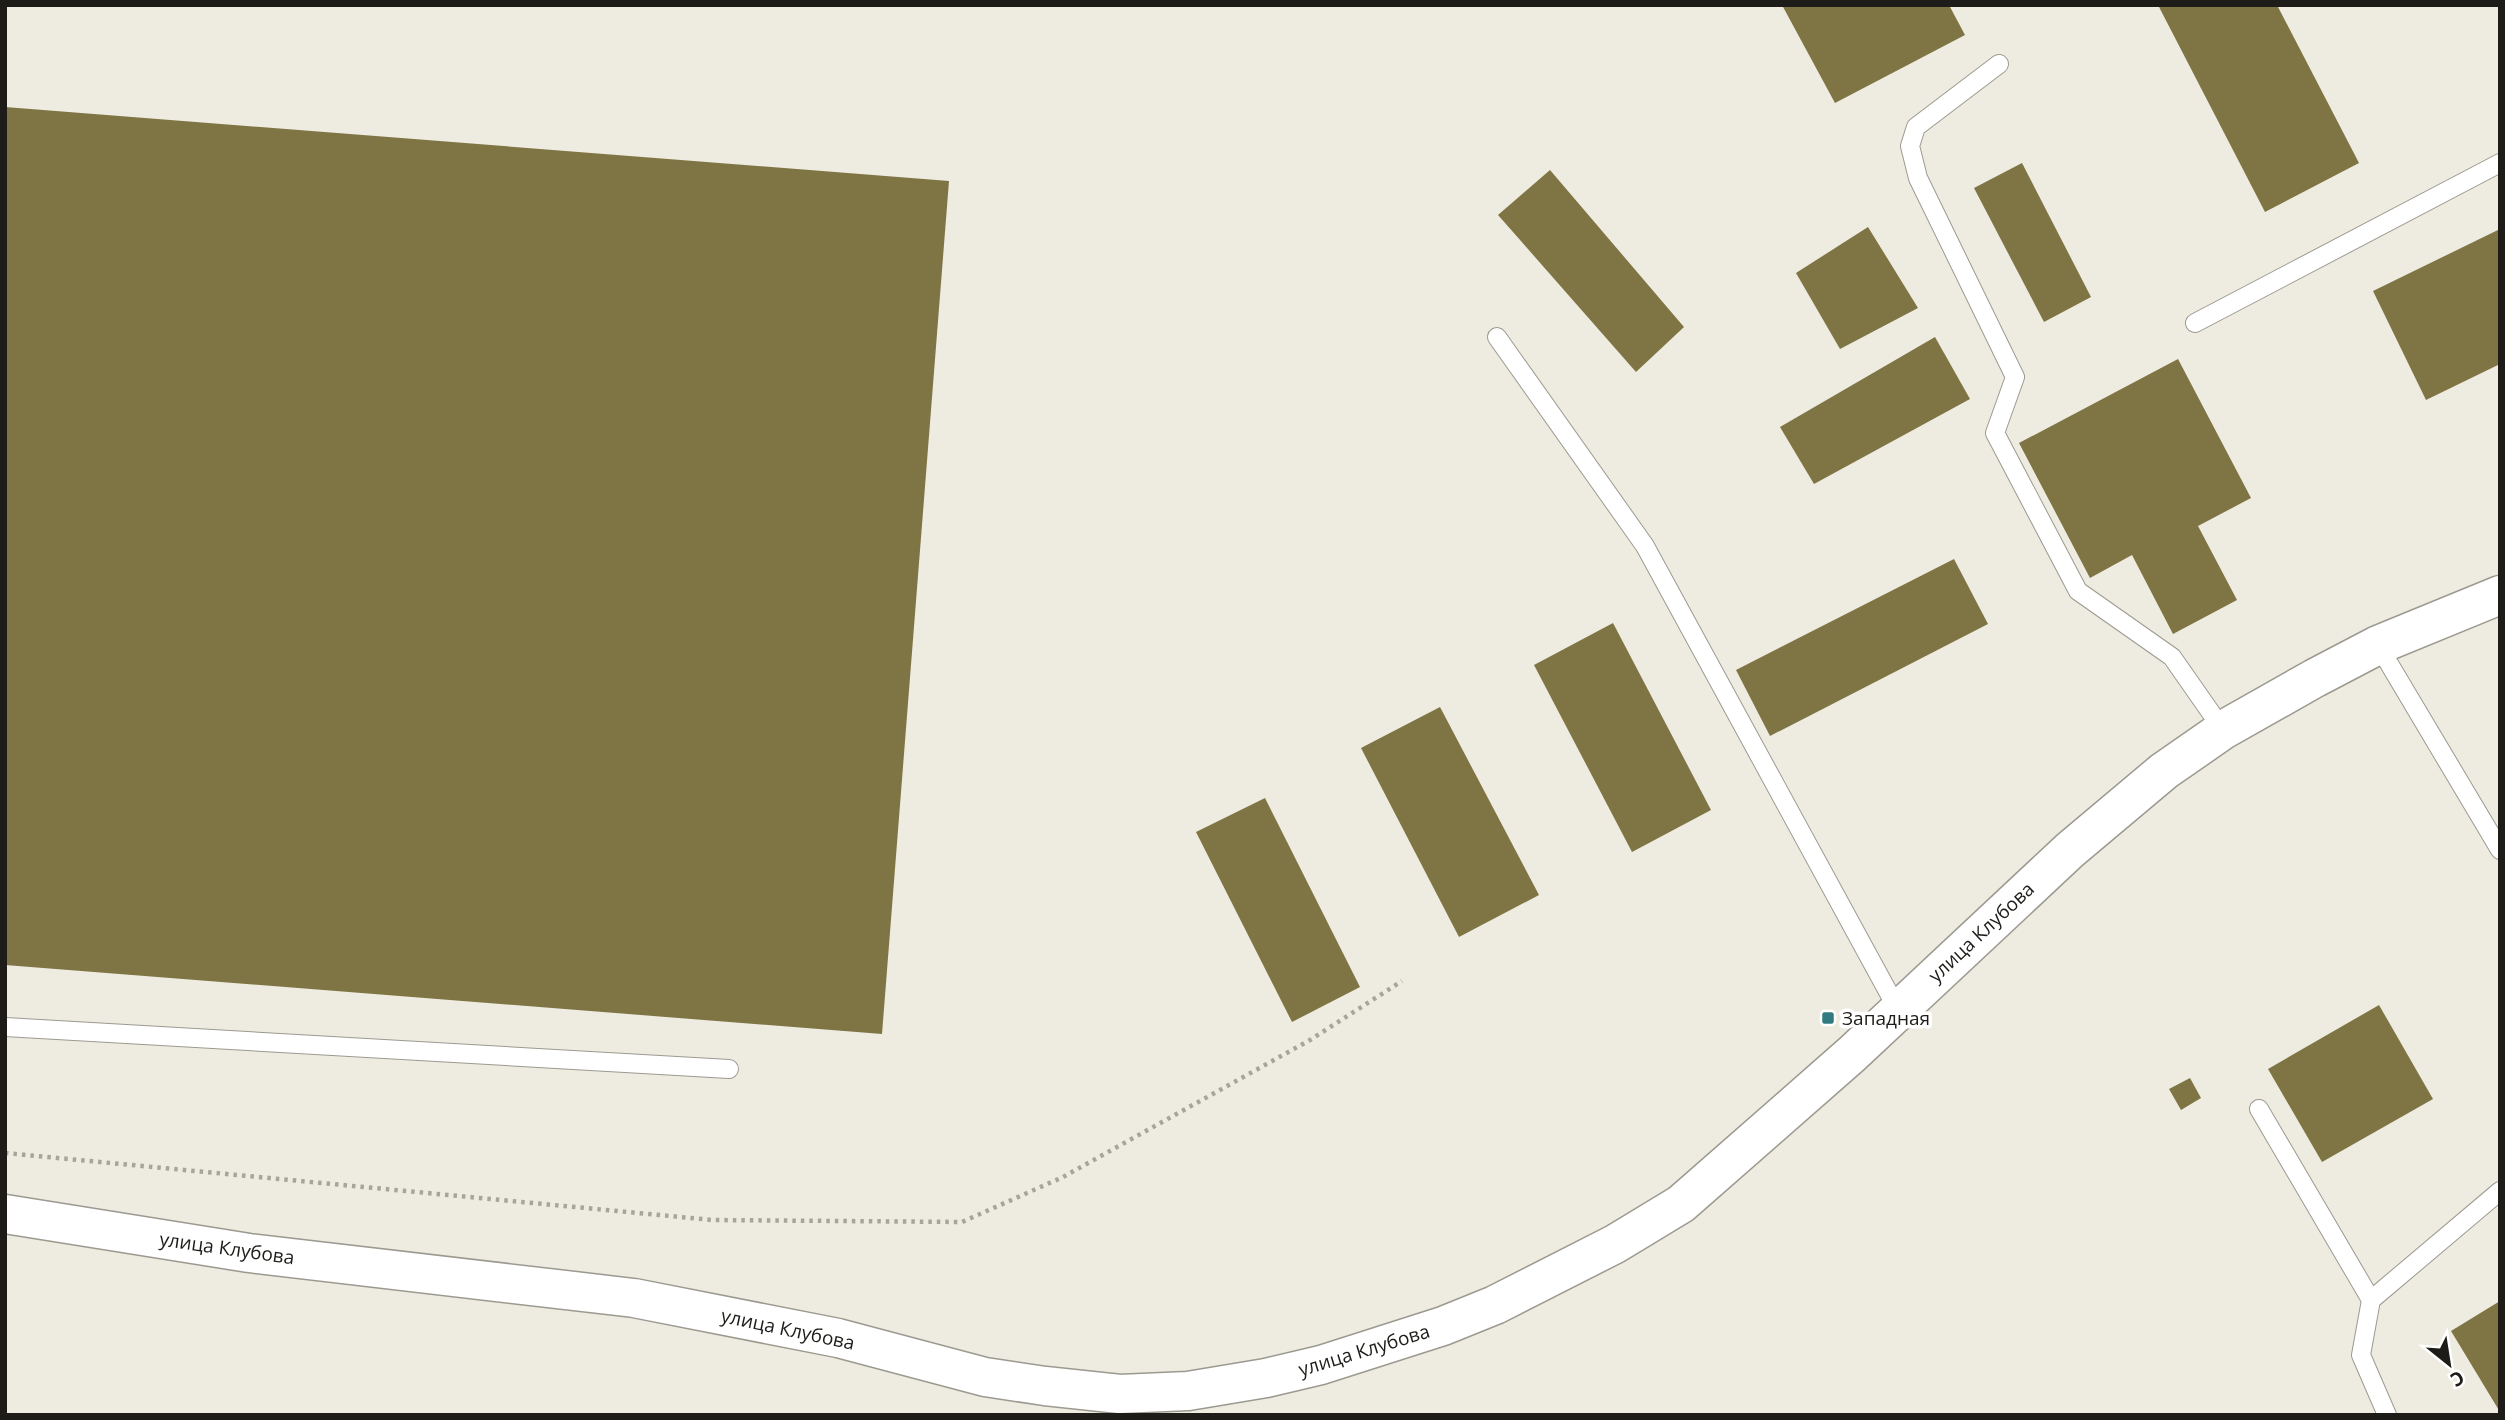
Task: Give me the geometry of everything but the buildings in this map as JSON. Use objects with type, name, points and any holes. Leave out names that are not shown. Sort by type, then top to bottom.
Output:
[{"type":"main road","name":"улица Клубова","points":[[5,1214],[249,1252],[634,1298],[838,1338],[985,1377],[1045,1387],[1120,1394],[1188,1391],[1266,1378],[1321,1365],[1431,1330],[1495,1305],[1615,1244],[1681,1204],[1789,1110],[2108,817],[2164,771],[2223,730],[2378,645],[2500,595]]},
{"type":"lane","points":[[1999,64],[1916,127],[1910,146],[1918,178],[2015,377],[1995,433],[2078,591],[2172,657],[2223,730]]},
{"type":"lane","points":[[2195,323],[2500,163]]},
{"type":"lane","points":[[1497,337],[1645,546],[1898,1010]]},
{"type":"lane","points":[[2378,645],[2500,850]]},
{"type":"lane","points":[[5,1027],[729,1069]]},
{"type":"lane","points":[[2259,1109],[2371,1300]]},
{"type":"lane","points":[[2387,1415],[2361,1355],[2371,1300],[2500,1191]]},
{"type":"path","points":[[5,1153],[712,1220],[962,1222],[1063,1177],[1310,1040],[1402,981]]},
{"type":"place","name":"Западная","points":[[1828,1018]]}]
